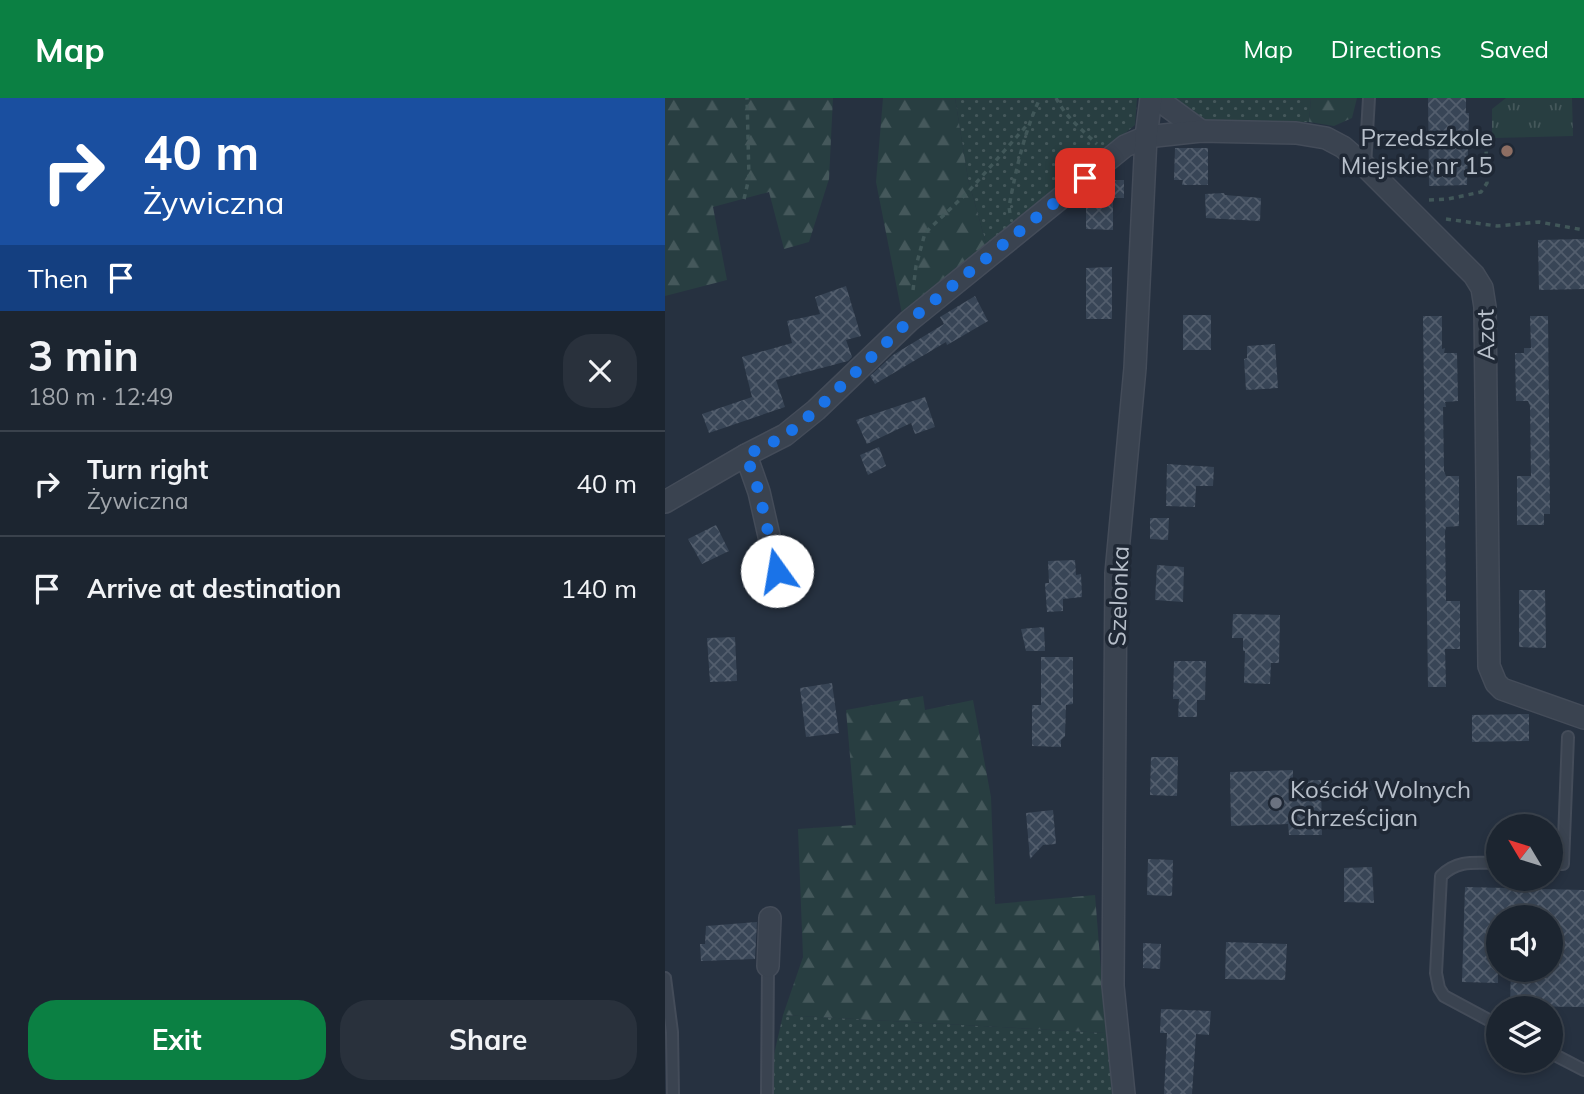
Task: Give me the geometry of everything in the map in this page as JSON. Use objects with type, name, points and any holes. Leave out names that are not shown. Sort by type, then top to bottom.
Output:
[{"type":"street","points":[[1154,98],[1201,131]]},
{"type":"street","name":"Szelonka","points":[[1124,1094],[1113,986],[1116,573],[1135,368],[1146,137],[1154,98]]},
{"type":"street","name":"Azot","points":[[1146,137],[1201,131],[1296,133],[1319,137],[1343,147],[1474,275],[1485,297],[1489,666],[1502,690],[1584,718]]},
{"type":"street","points":[[665,502],[746,455],[785,436],[909,321],[1112,156],[1125,146],[1146,137]]},
{"type":"street","points":[[746,455],[759,492],[777,571]]},
{"type":"street","points":[[768,965],[769,918]]},
{"type":"lane","points":[[1365,166],[1369,98]]},
{"type":"lane","points":[[1563,864],[1568,737]]},
{"type":"lane","points":[[1486,863],[1450,867],[1441,876],[1436,974],[1444,996],[1486,1019]]},
{"type":"lane","points":[[767,1094],[768,965]]},
{"type":"lane","points":[[665,978],[672,1032],[673,1094]]},
{"type":"lane","points":[[1563,1059],[1584,1070]]},
{"type":"path","points":[[744,199],[749,178],[747,98]]},
{"type":"path","points":[[1013,237],[1009,207],[1028,124],[1040,98]]},
{"type":"path","points":[[1056,98],[1080,129],[1112,156]]},
{"type":"path","points":[[909,321],[916,266],[925,233],[968,192],[1028,124]]},
{"type":"path","points":[[1448,199],[1481,192],[1487,183],[1486,146],[1475,127]]},
{"type":"path","points":[[1424,225],[1449,218],[1497,226],[1539,222],[1584,230]]},
{"type":"green space","points":[[665,98],[833,98],[829,179],[809,242],[784,249],[769,192],[713,207],[727,280],[665,296]]},
{"type":"green space","points":[[883,98],[955,98],[968,179],[987,247],[902,314],[876,182]]},
{"type":"green space","points":[[955,98],[1137,98],[1135,125],[987,247],[968,179]]},
{"type":"green space","points":[[1166,98],[1311,98],[1309,122],[1210,125]]},
{"type":"green space","points":[[1311,98],[1357,98],[1352,118],[1334,126],[1309,122]]},
{"type":"green space","points":[[1506,98],[1572,98],[1573,136],[1492,138],[1492,109]]},
{"type":"green space","points":[[923,696],[925,710],[973,700],[991,797],[995,904],[1095,895],[1106,1033],[783,1015],[803,957],[798,829],[856,825],[846,710]]},
{"type":"green space","points":[[783,1015],[1106,1033],[1113,1094],[765,1094]]},
{"type":"building","points":[[1428,98],[1466,98],[1466,113],[1469,113],[1467,185],[1429,186]]},
{"type":"building","points":[[1175,148],[1208,148],[1208,185],[1182,185],[1183,180],[1174,180]]},
{"type":"building","points":[[1124,180],[1124,198],[1113,198],[1113,230],[1086,229],[1086,198],[1101,198],[1101,182]]},
{"type":"building","points":[[1224,193],[1261,198],[1260,221],[1206,218],[1205,194]]},
{"type":"building","points":[[1584,239],[1584,289],[1539,290],[1538,240]]},
{"type":"building","points":[[1112,267],[1112,319],[1086,319],[1086,268]]},
{"type":"building","points":[[846,286],[861,336],[846,340],[852,357],[848,361],[776,380],[785,407],[709,433],[702,414],[752,397],[742,357],[792,343],[787,321],[820,314],[815,297]]},
{"type":"building","points":[[975,296],[988,321],[947,345],[946,342],[875,384],[870,376],[893,355],[944,324],[940,317]]},
{"type":"building","points":[[1183,315],[1211,315],[1211,350],[1183,350]]},
{"type":"building","points":[[1423,316],[1442,316],[1442,349],[1445,348],[1444,353],[1457,353],[1458,401],[1445,402],[1446,407],[1443,407],[1444,471],[1446,476],[1459,476],[1459,526],[1446,527],[1445,531],[1446,601],[1460,601],[1460,649],[1445,649],[1446,687],[1428,687]]},
{"type":"building","points":[[1530,316],[1548,316],[1550,514],[1544,514],[1544,525],[1517,525],[1517,476],[1531,476],[1530,406],[1528,401],[1516,401],[1515,353],[1524,353],[1524,348],[1531,348]]},
{"type":"building","points":[[1275,344],[1278,388],[1246,390],[1244,359],[1247,358],[1247,346]]},
{"type":"building","points":[[925,397],[935,427],[915,434],[911,423],[867,444],[856,420]]},
{"type":"building","points":[[879,447],[886,466],[868,475],[860,455]]},
{"type":"building","points":[[1167,464],[1214,467],[1213,486],[1196,486],[1195,507],[1166,506]]},
{"type":"building","points":[[1150,518],[1169,518],[1168,540],[1150,539]]},
{"type":"building","points":[[716,525],[729,551],[702,564],[688,539]]},
{"type":"building","points":[[1075,560],[1076,575],[1081,574],[1082,597],[1063,599],[1063,611],[1047,612],[1045,583],[1049,583],[1048,561]]},
{"type":"building","points":[[1157,565],[1184,567],[1183,602],[1155,600]]},
{"type":"building","points":[[1519,590],[1545,590],[1546,648],[1519,647]]},
{"type":"building","points":[[1233,614],[1280,615],[1279,663],[1271,663],[1270,684],[1244,683],[1243,638],[1232,638]]},
{"type":"building","points":[[1044,627],[1045,651],[1026,651],[1021,629]]},
{"type":"building","points":[[735,637],[737,681],[710,682],[707,638]]},
{"type":"building","points":[[1041,657],[1073,657],[1073,704],[1066,705],[1065,736],[1061,740],[1061,747],[1032,746],[1032,705],[1041,705]]},
{"type":"building","points":[[1174,661],[1206,661],[1205,700],[1197,700],[1197,717],[1178,717],[1179,699],[1173,699]]},
{"type":"building","points":[[832,683],[839,733],[806,737],[800,688]]},
{"type":"building","points":[[1529,714],[1529,741],[1472,742],[1472,715]]},
{"type":"building","points":[[1151,757],[1178,757],[1177,796],[1150,795]]},
{"type":"building","name":"Kościół Wolnych Chrześcijan","points":[[1293,770],[1293,781],[1321,780],[1322,835],[1289,835],[1288,824],[1231,826],[1230,772]]},
{"type":"building","points":[[1053,810],[1056,844],[1043,845],[1030,859],[1026,813]]},
{"type":"building","points":[[1148,859],[1173,860],[1172,896],[1147,895]]},
{"type":"building","points":[[1372,867],[1374,903],[1344,902],[1344,868]]},
{"type":"building","points":[[1465,887],[1486,888],[1486,891],[1584,890],[1584,1007],[1563,1007],[1563,996],[1510,996],[1511,982],[1563,982],[1563,905],[1486,905],[1486,982],[1498,983],[1462,982]]},
{"type":"building","points":[[757,922],[755,959],[701,961],[700,944],[705,944],[706,926]]},
{"type":"building","points":[[1226,942],[1287,944],[1285,980],[1225,979]]},
{"type":"building","points":[[1143,943],[1161,944],[1160,969],[1143,968]]},
{"type":"building","points":[[1161,1009],[1211,1011],[1209,1035],[1196,1034],[1192,1094],[1164,1094],[1167,1033],[1160,1033]]},
{"type":"place","name":"Przedszkole Miejskie nr 15","points":[[1507,151]]},
{"type":"place","name":"Kościół Wolnych Chrześcijan","points":[[1276,803]]},
{"type":"route","points":[[777,571],[759,492],[746,455],[785,436],[909,321],[1085,178]]}]
